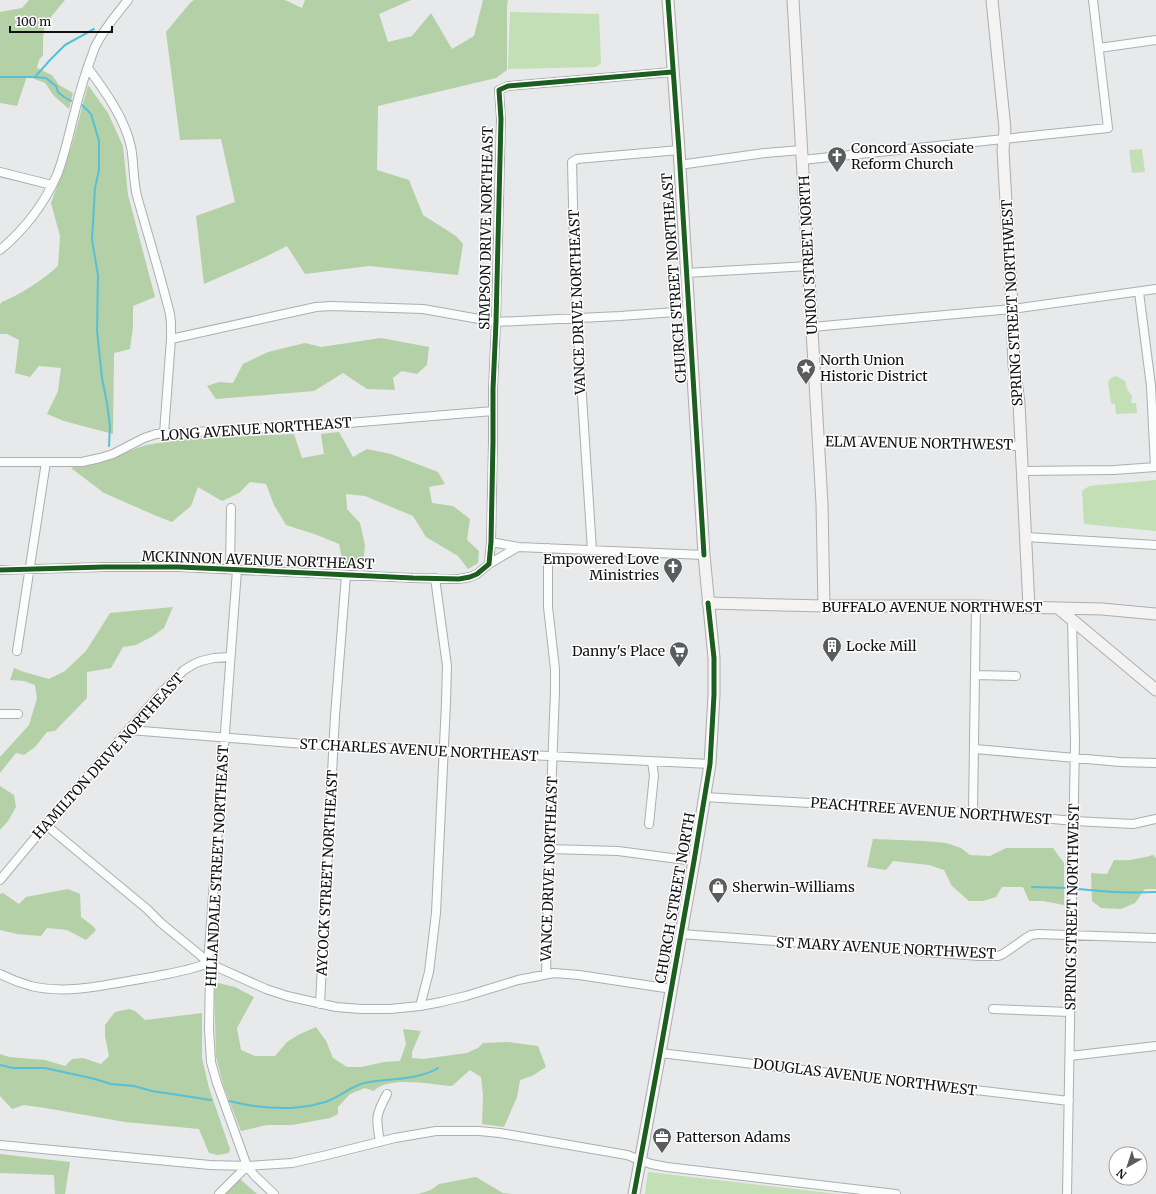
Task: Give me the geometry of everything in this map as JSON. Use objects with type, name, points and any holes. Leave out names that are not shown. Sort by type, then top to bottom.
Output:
[{"type":"street","points":[[0,250],[27,224],[52,185],[64,154],[75,110],[96,46],[103,33],[128,0]]},
{"type":"street","name":"CHURCH STREET NORTHEAST","points":[[668,0],[708,603]]},
{"type":"street","name":"UNION STREET NORTH","points":[[793,0],[822,504],[824,606]]},
{"type":"street","name":"SPRING STREET NORTHWEST","points":[[992,0],[1005,129],[1003,150],[1014,365],[1019,403],[1029,607]]},
{"type":"street","points":[[679,165],[765,153],[802,155],[1004,139],[1108,128],[1093,0]]},
{"type":"street","points":[[1099,48],[1156,40]]},
{"type":"street","points":[[88,68],[102,88],[127,132],[131,148],[137,193],[170,314],[171,339],[164,433]]},
{"type":"street","name":"SIMPSON DRIVE NORTHEAST","points":[[491,542],[501,119],[499,90],[508,86],[672,72]]},
{"type":"street","name":"VANCE DRIVE NORTHEAST","points":[[592,550],[575,288],[572,162],[577,159],[679,150]]},
{"type":"street","points":[[0,172],[52,185]]},
{"type":"street","points":[[686,274],[808,266]]},
{"type":"street","points":[[812,327],[1012,309],[1156,290]]},
{"type":"street","points":[[1139,292],[1153,386],[1156,467]]},
{"type":"street","points":[[171,339],[316,306],[341,305],[423,309],[496,322],[689,311]]},
{"type":"street","name":"LONG AVENUE NORTHEAST","points":[[0,462],[82,462],[113,454],[144,438],[164,433],[326,425],[493,411]]},
{"type":"street","name":"ELM AVENUE NORTHWEST","points":[[818,440],[1020,446]]},
{"type":"street","points":[[17,651],[46,462]]},
{"type":"street","name":"ELM AVENUE NORTHWEST","points":[[1022,471],[1114,470],[1156,467]]},
{"type":"street","name":"HILLANDALE STREET NORTHEAST","points":[[231,508],[233,569],[230,657],[208,963],[210,973],[209,1029],[211,1062],[216,1083],[247,1166],[254,1175],[274,1194]]},
{"type":"street","points":[[1026,537],[1156,545]]},
{"type":"street","points":[[489,564],[491,542],[518,547],[704,555]]},
{"type":"street","name":"MCKINNON AVENUE NORTHEAST","points":[[0,570],[104,567],[179,567],[459,579],[477,574],[489,564],[518,547]]},
{"type":"street","name":"VANCE DRIVE NORTHEAST","points":[[546,974],[555,669],[548,607],[548,548]]},
{"type":"street","name":"AYCOCK STREET NORTHEAST","points":[[320,1004],[334,745],[346,575]]},
{"type":"street","points":[[420,1006],[429,972],[436,913],[447,666],[435,578]]},
{"type":"street","name":"BUFFALO AVENUE NORTHWEST","points":[[708,603],[824,606],[1029,607],[1102,609],[1156,614]]},
{"type":"street","name":"CHURCH STREET NORTH","points":[[634,1194],[672,990],[710,764],[714,695],[714,658],[708,603]]},
{"type":"street","points":[[973,812],[976,606]]},
{"type":"street","points":[[1058,608],[1156,690]]},
{"type":"street","name":"SPRING STREET NORTHWEST","points":[[1067,1194],[1075,741],[1072,620]]},
{"type":"street","name":"HAMILTON DRIVE NORTHEAST","points":[[0,880],[161,693],[184,670],[201,661],[230,657]]},
{"type":"street","points":[[976,676],[1016,676]]},
{"type":"street","points":[[0,714],[18,714]]},
{"type":"street","name":"ST CHARLES AVENUE NORTHEAST","points":[[129,730],[334,745],[710,764]]},
{"type":"street","points":[[974,748],[1120,762],[1156,763]]},
{"type":"street","points":[[650,824],[654,774],[652,762]]},
{"type":"street","name":"PEACHTREE AVENUE NORTHWEST","points":[[704,797],[973,812],[1074,821],[1133,824],[1148,822],[1156,819]]},
{"type":"street","points":[[46,825],[147,909],[161,923],[208,963],[266,989],[287,996],[336,1007],[390,1009],[441,1002],[518,980],[546,974],[579,975],[672,990]]},
{"type":"street","points":[[549,849],[618,851],[694,862]]},
{"type":"street","name":"ST MARY AVENUE NORTHWEST","points":[[681,934],[979,956],[998,956],[1031,935],[1038,934],[1156,938]]},
{"type":"street","points":[[0,974],[32,986],[80,989],[169,974],[199,967],[208,963]]},
{"type":"street","points":[[993,1009],[1070,1012]]},
{"type":"street","points":[[1070,1056],[1156,1046]]},
{"type":"street","name":"DOUGLAS AVENUE NORTHWEST","points":[[660,1053],[1069,1102]]},
{"type":"street","points":[[380,1142],[376,1121],[378,1109],[387,1094]]},
{"type":"street","points":[[0,1145],[210,1165],[247,1166],[292,1162],[408,1135],[436,1131],[480,1131],[500,1133],[627,1155],[641,1161],[667,1167],[896,1194]]},
{"type":"street","points":[[219,1194],[247,1166]]},
{"type":"green space","points":[[29,0],[65,0],[45,24],[43,55],[39,60],[37,68],[52,75],[59,85],[73,93],[69,109],[54,96],[45,83],[27,76],[17,106],[0,103],[0,12],[22,8]]},
{"type":"green space","points":[[194,0],[285,0],[302,8],[305,0],[411,0],[379,14],[388,42],[412,36],[431,13],[452,49],[474,36],[483,0],[508,0],[507,70],[496,78],[378,106],[377,170],[409,180],[423,215],[456,236],[463,244],[458,275],[369,266],[305,274],[287,246],[204,284],[196,216],[235,202],[221,139],[180,140],[166,32]]},
{"type":"green space","points":[[510,12],[599,14],[601,63],[596,67],[508,69]]},
{"type":"green space","points":[[88,85],[108,113],[123,146],[128,195],[155,297],[133,306],[133,327],[130,349],[114,353],[113,434],[64,421],[47,414],[58,391],[61,368],[39,366],[30,377],[15,373],[19,340],[7,334],[0,334],[0,304],[32,286],[58,266],[60,236],[51,203],[72,145]]},
{"type":"green space","points":[[1142,149],[1145,172],[1132,173],[1129,150]]},
{"type":"green space","points":[[381,338],[429,347],[427,365],[417,374],[402,371],[393,378],[395,390],[367,389],[343,373],[314,391],[216,399],[207,386],[219,382],[233,383],[243,364],[268,352],[305,343],[321,347]]},
{"type":"green space","points":[[1116,376],[1125,381],[1127,389],[1132,396],[1131,403],[1136,403],[1137,413],[1116,414],[1115,404],[1111,403],[1108,382],[1111,378]]},
{"type":"green space","points":[[339,432],[353,457],[367,449],[391,454],[438,472],[445,484],[429,487],[432,503],[453,506],[470,519],[467,540],[479,551],[478,563],[468,569],[458,556],[426,537],[413,516],[365,496],[346,494],[347,509],[360,523],[365,545],[363,565],[344,568],[339,544],[286,525],[274,505],[266,484],[250,482],[239,493],[222,501],[198,487],[191,506],[172,522],[104,493],[71,468],[115,456],[146,445],[184,439],[294,434],[302,458],[324,454],[321,434]]},
{"type":"green space","points":[[1156,480],[1156,531],[1084,524],[1082,491],[1089,486]]},
{"type":"green space","points":[[173,607],[164,628],[136,645],[123,647],[111,668],[87,672],[87,698],[55,731],[47,732],[35,747],[24,755],[16,753],[0,773],[0,757],[29,725],[37,698],[35,685],[24,681],[10,680],[14,668],[49,679],[65,671],[86,651],[110,613]]},
{"type":"green space","points":[[0,786],[14,795],[16,807],[8,821],[0,830]]},
{"type":"green space","points":[[873,839],[946,843],[961,848],[970,855],[990,856],[1006,848],[1053,848],[1064,863],[1064,905],[1043,901],[1029,901],[1023,887],[1002,887],[996,897],[983,901],[969,901],[952,886],[944,870],[929,865],[893,861],[886,870],[867,867]]},
{"type":"green space","points":[[1153,855],[1156,858],[1156,889],[1145,889],[1135,903],[1121,909],[1101,908],[1092,901],[1091,873],[1107,874],[1114,860],[1143,858]]},
{"type":"green space","points":[[68,889],[80,894],[81,917],[96,930],[86,940],[67,930],[47,928],[41,936],[17,934],[0,930],[0,894],[3,893],[19,904],[26,897]]},
{"type":"green space","points":[[214,982],[235,987],[254,997],[237,1028],[241,1050],[255,1056],[275,1056],[287,1042],[316,1027],[326,1041],[333,1058],[347,1067],[361,1067],[384,1062],[400,1061],[406,1044],[403,1029],[421,1031],[412,1052],[412,1058],[423,1059],[467,1053],[478,1048],[483,1043],[508,1042],[538,1046],[546,1067],[532,1076],[520,1080],[517,1097],[504,1127],[482,1124],[483,1095],[481,1077],[470,1070],[452,1086],[400,1082],[389,1083],[374,1091],[365,1088],[350,1094],[338,1107],[338,1114],[330,1118],[292,1125],[267,1125],[241,1131],[224,1087],[216,1057]]},
{"type":"green space","points":[[129,1009],[135,1011],[145,1020],[202,1013],[202,1058],[209,1088],[230,1149],[229,1153],[218,1155],[209,1153],[199,1129],[125,1122],[24,1105],[12,1109],[0,1096],[0,1054],[9,1057],[45,1060],[65,1066],[72,1059],[83,1058],[101,1064],[109,1056],[105,1036],[105,1025],[115,1012]]},
{"type":"green space","points":[[0,1154],[70,1162],[65,1194],[55,1194],[54,1175],[0,1173]]},
{"type":"green space","points":[[648,1172],[838,1194],[645,1194]]},
{"type":"green space","points":[[476,1177],[503,1193],[512,1194],[418,1194],[431,1190],[439,1184]]},
{"type":"green space","points":[[239,1178],[257,1194],[225,1194]]},
{"type":"waterway","points":[[0,77],[35,77],[65,45],[94,29]]},
{"type":"waterway","points":[[35,77],[46,78],[56,86],[58,92],[71,101]]},
{"type":"waterway","points":[[82,105],[91,114],[99,141],[99,170],[95,188],[92,240],[98,275],[97,331],[102,378],[110,426],[109,446]]},
{"type":"waterway","points":[[1032,887],[1067,888]]},
{"type":"waterway","points":[[1078,889],[1117,892],[1156,892]]},
{"type":"waterway","points":[[0,1065],[13,1068],[45,1068],[111,1084],[134,1086],[152,1091],[211,1100]]},
{"type":"waterway","points":[[229,1101],[271,1108],[303,1107],[326,1102],[355,1086],[364,1083],[412,1077],[438,1068]]},
{"type":"cycle path","points":[[668,0],[679,150],[704,555]]},
{"type":"cycle path","points":[[0,570],[104,567],[179,567],[459,579],[477,574],[489,564],[491,542],[493,389],[501,119],[499,90],[508,86],[672,72]]},
{"type":"cycle path","points":[[634,1194],[710,764],[714,695],[714,658],[708,603]]},
{"type":"place","name":"Concord Associate Reform Church","points":[[837,173]]},
{"type":"place","name":"North Union Historic District","points":[[806,385]]},
{"type":"place","name":"Empowered Love Ministries","points":[[673,584]]},
{"type":"place","name":"Locke Mill","points":[[832,663]]},
{"type":"place","name":"Danny's Place","points":[[679,668]]},
{"type":"place","name":"Sherwin-Williams","points":[[718,904]]},
{"type":"place","name":"Patterson Adams","points":[[662,1154]]}]
